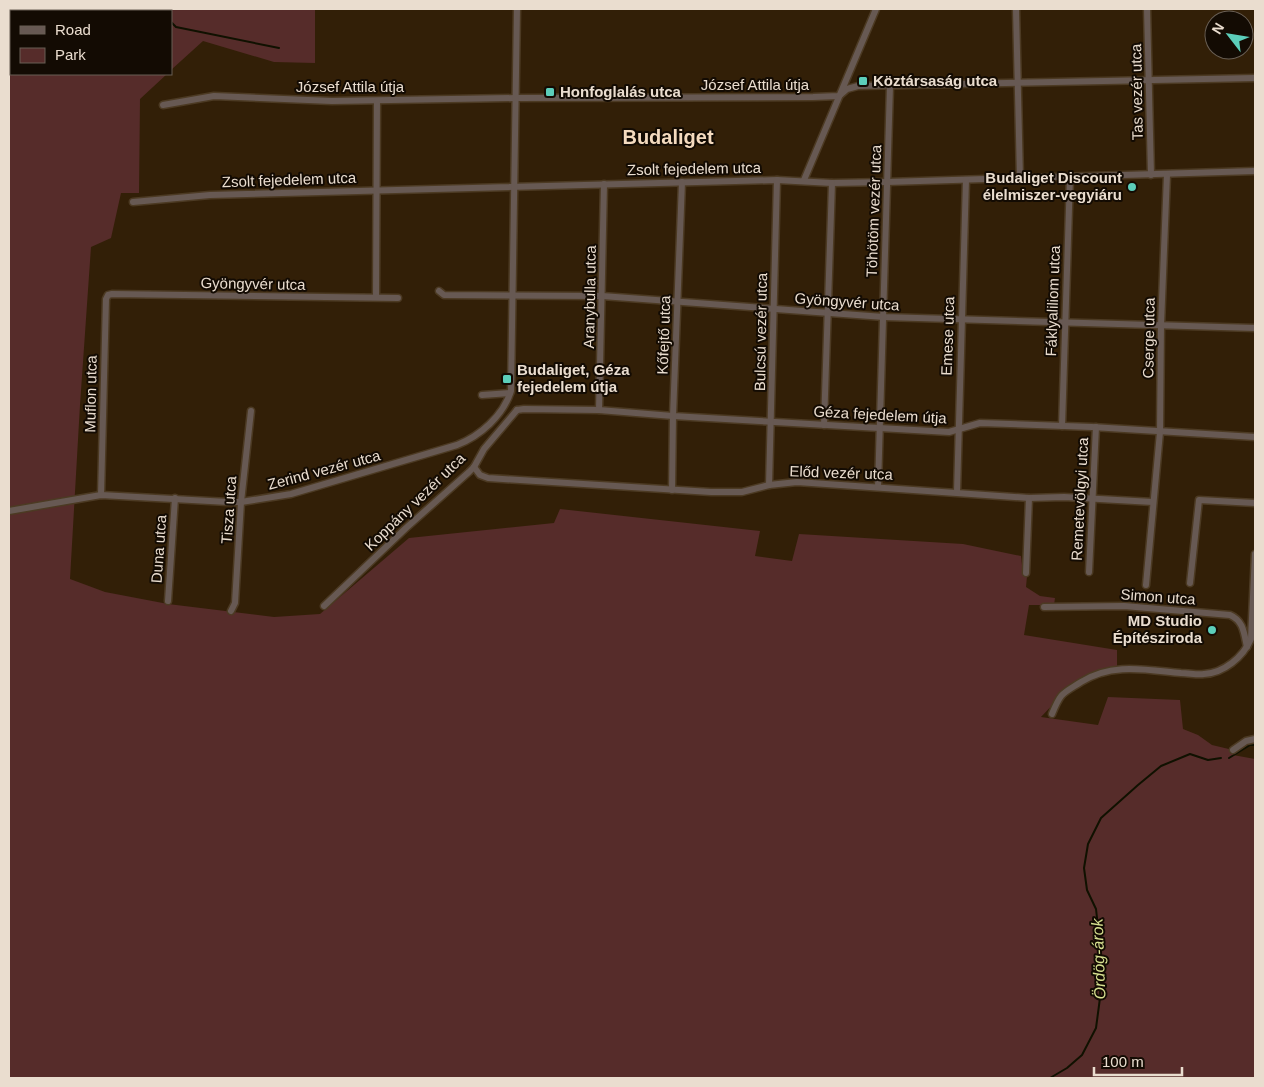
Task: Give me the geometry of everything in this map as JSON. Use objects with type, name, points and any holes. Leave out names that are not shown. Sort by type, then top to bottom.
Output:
[{"type":"street","points":[[516,410],[506,401],[510,393],[513,295],[517,9]]},
{"type":"street","points":[[804,180],[876,9]]},
{"type":"street","points":[[1016,9],[1020,179]]},
{"type":"street","name":"Tas vezér utca","points":[[1147,9],[1151,175]]},
{"type":"street","name":"József Attila útja","points":[[163,105],[214,96],[377,101],[516,98],[794,98],[839,96],[847,89],[858,86],[1255,78]]},
{"type":"street","name":"Töhötöm vezér utca","points":[[878,487],[890,86]]},
{"type":"street","points":[[376,297],[377,101]]},
{"type":"street","name":"Zsolt fejedelem utca","points":[[133,202],[210,195],[377,190],[777,180],[832,183],[887,182],[1255,171]]},
{"type":"street","name":"Cserge utca","points":[[1146,585],[1160,432],[1161,325],[1167,175]]},
{"type":"street","name":"Fáklyaliliom utca","points":[[1062,426],[1070,177]]},
{"type":"street","name":"Bulcsú vezér utca","points":[[769,485],[777,180]]},
{"type":"street","name":"Emese utca","points":[[957,492],[966,180]]},
{"type":"street","name":"Kőfejtő utca","points":[[672,490],[682,182]]},
{"type":"street","points":[[824,425],[832,183]]},
{"type":"street","name":"Aranybulla utca","points":[[599,410],[604,184]]},
{"type":"street","name":"Gyöngyvér utca","points":[[439,291],[444,295],[602,296],[884,317],[1255,328]]},
{"type":"street","name":"Gyöngyvér utca","points":[[108,295],[398,298]]},
{"type":"street","name":"Muflon utca","points":[[101,495],[104,344],[106,299],[108,295]]},
{"type":"street","points":[[482,395],[510,393]]},
{"type":"street","name":"Zerind vezér utca","points":[[9,511],[101,495],[241,502],[291,494],[425,456],[464,442],[488,426],[506,401]]},
{"type":"street","name":"Géza fejedelem útja","points":[[516,410],[524,408],[599,410],[949,432],[980,423],[1255,437]]},
{"type":"street","name":"Koppány vezér utca","points":[[324,606],[474,467],[484,449],[516,410]]},
{"type":"street","name":"Tisza utca","points":[[231,611],[235,603],[241,502],[251,412]]},
{"type":"street","name":"Remetevölgyi utca","points":[[1089,572],[1096,428]]},
{"type":"street","name":"Előd vezér utca","points":[[474,467],[480,475],[488,478],[672,490],[742,492],[769,485],[797,482],[1028,498],[1064,497],[1153,502]]},
{"type":"street","name":"Duna utca","points":[[168,601],[175,498]]},
{"type":"street","points":[[1026,573],[1028,498]]},
{"type":"street","points":[[1190,583],[1199,500],[1255,503]]},
{"type":"street","points":[[1052,714],[1060,695],[1091,676],[1122,668],[1205,674],[1228,666],[1248,647],[1251,639],[1255,558]]},
{"type":"street","name":"Simon utca","points":[[1044,607],[1134,606],[1230,615],[1240,622],[1248,647]]},
{"type":"street","points":[[1233,750],[1246,741],[1255,739]]},
{"type":"green space","points":[[9,9],[315,10],[315,63],[274,62],[203,41],[172,69],[172,10],[10,10],[10,75],[166,75],[140,99],[139,193],[121,193],[111,238],[91,247],[70,579],[105,592],[168,604],[274,617],[320,614],[409,538],[554,523],[560,509],[760,531],[755,556],[792,561],[799,534],[963,544],[1021,556],[1023,574],[1027,576],[1026,587],[1040,596],[1055,598],[1054,605],[1029,605],[1024,635],[1117,650],[1117,666],[1095,675],[1076,686],[1041,717],[1098,725],[1108,697],[1180,700],[1183,729],[1198,735],[1212,745],[1233,750],[1233,755],[1255,759],[1255,1078],[9,1078]]},
{"type":"waterway","points":[[172,23],[176,27],[279,48]]},
{"type":"waterway","name":"Ördög-árok","points":[[1229,758],[1250,745],[1255,745]]},
{"type":"waterway","name":"Ördög-árok","points":[[1050,1078],[1067,1068],[1082,1055],[1096,1028],[1100,998],[1101,953],[1096,909],[1087,890],[1084,868],[1088,844],[1101,818],[1161,766],[1190,754],[1208,760],[1221,758]]},
{"type":"place","name":"Köztársaság utca","points":[[863,81]]},
{"type":"place","name":"Honfoglalás utca","points":[[550,92]]},
{"type":"place","name":"Budaliget Discount élelmiszer-vegyiáru","points":[[1132,187]]},
{"type":"place","name":"Budaliget, Géza fejedelem útja","points":[[507,379]]},
{"type":"place","name":"MD Studio Építésziroda","points":[[1212,630]]},
{"type":"district","name":"Budaliget","points":[[668,137]]}]
